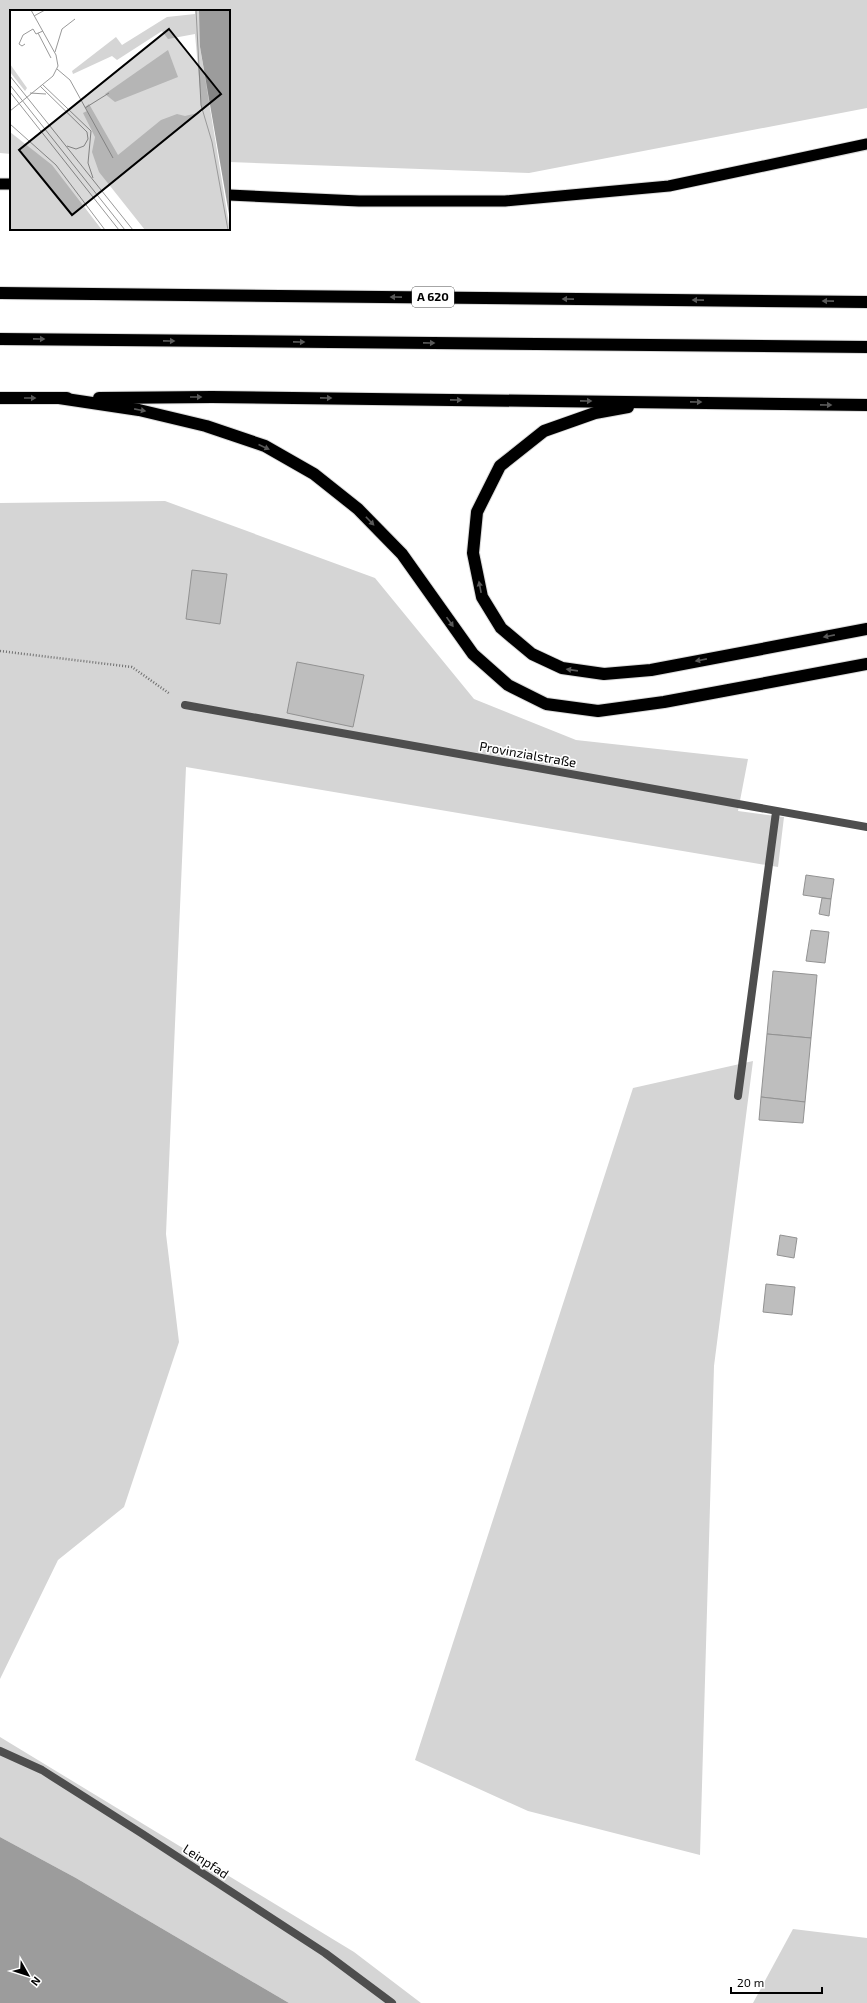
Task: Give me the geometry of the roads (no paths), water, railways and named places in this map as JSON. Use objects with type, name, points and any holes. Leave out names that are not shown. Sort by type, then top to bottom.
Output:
[{"type":"highway","points":[[230,195],[359,201],[513,200],[669,186],[867,144]]},
{"type":"highway","name":"A 620","points":[[0,293],[867,302]]},
{"type":"highway","points":[[0,339],[867,347]]},
{"type":"highway","points":[[0,398],[212,397],[867,405]]},
{"type":"highway","points":[[60,398],[139,410],[206,426],[265,446],[314,474],[358,509],[402,554],[473,654],[508,685],[546,704],[598,711],[664,702],[867,664]]},
{"type":"highway","points":[[657,402],[595,413],[544,432],[500,466],[477,512],[473,553],[482,597],[502,628],[532,654],[562,668],[604,674],[651,670],[867,629]]},
{"type":"lane","name":"Provinzialstraße","points":[[185,705],[776,812],[867,827]]},
{"type":"lane","points":[[738,1096],[776,812]]},
{"type":"lane","name":"Leinpfad","points":[[0,1751],[42,1770],[141,1833],[325,1953],[392,2003]]}]
